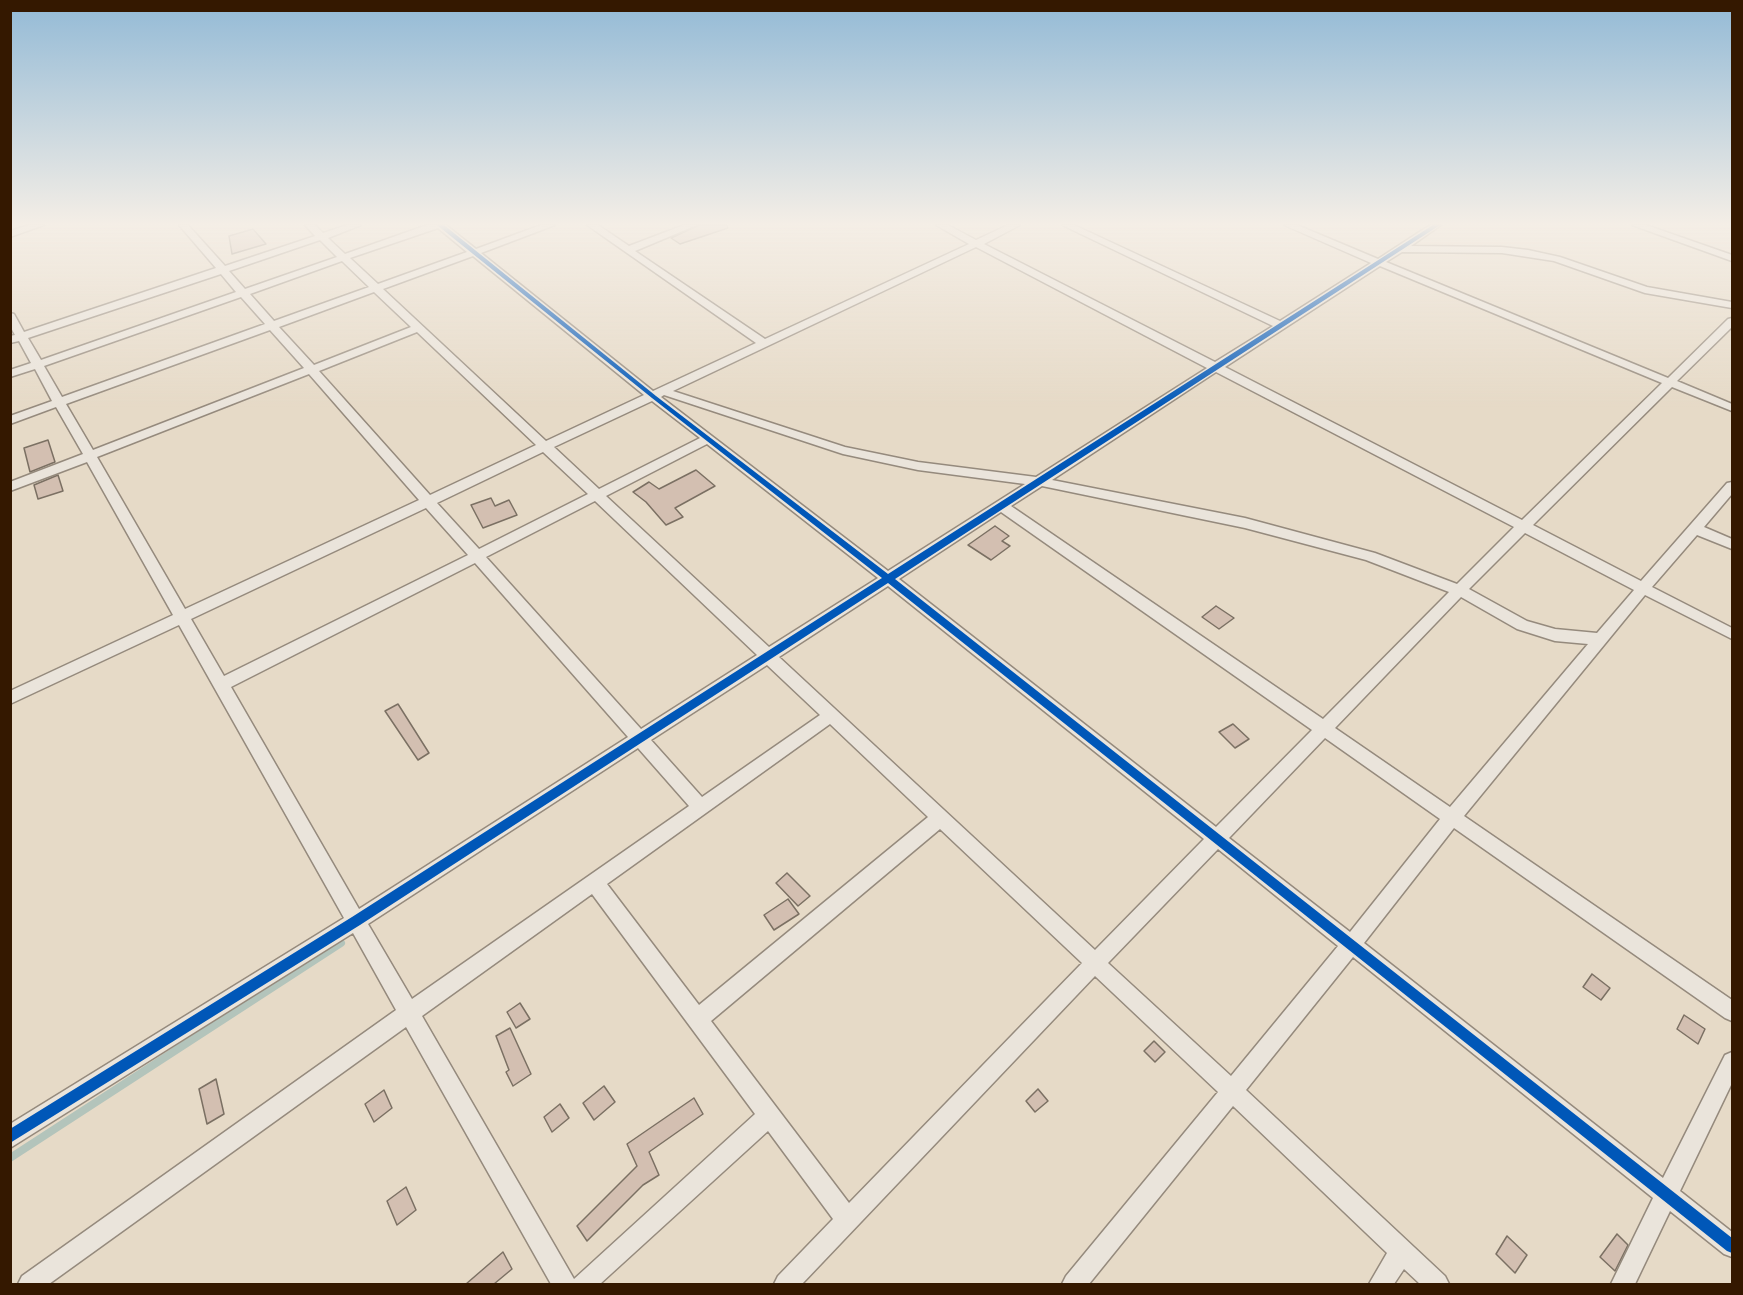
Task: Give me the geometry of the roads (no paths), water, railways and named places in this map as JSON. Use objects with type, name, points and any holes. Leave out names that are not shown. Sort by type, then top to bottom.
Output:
[{"type":"street","points":[[16,338],[173,285]]},
{"type":"street","points":[[237,285],[701,808]]},
{"type":"street","points":[[10,374],[265,285]]},
{"type":"street","points":[[373,285],[1437,1284]]},
{"type":"street","points":[[10,420],[383,285]]},
{"type":"street","points":[[517,285],[660,394],[708,439],[888,578],[1732,1246]]},
{"type":"street","points":[[680,285],[765,344]]},
{"type":"street","points":[[10,698],[889,285]]},
{"type":"street","points":[[1057,285],[1732,633]]},
{"type":"street","points":[[1195,285],[1280,325]]},
{"type":"street","points":[[10,1137],[356,921],[765,655],[1343,285]]},
{"type":"street","points":[[1434,285],[1732,408]]},
{"type":"street","points":[[1626,285],[1732,305]]},
{"type":"street","points":[[10,316],[16,338],[38,365],[564,1284]]},
{"type":"street","points":[[786,1284],[1459,590],[1732,321]]},
{"type":"street","points":[[10,487],[418,328]]},
{"type":"street","points":[[660,394],[843,450],[918,466],[1038,481],[1268,529],[1370,556],[1459,590],[1522,625],[1555,635],[1600,639]]},
{"type":"street","points":[[221,685],[708,439]]},
{"type":"street","points":[[1074,1284],[1232,1093],[1452,817],[1643,588],[1732,486]]},
{"type":"street","points":[[1000,505],[1732,1011]]},
{"type":"street","points":[[1695,529],[1732,544]]},
{"type":"street","points":[[30,1284],[830,716]]},
{"type":"street","points":[[698,1019],[939,819]]},
{"type":"street","points":[[595,883],[848,1220]]},
{"type":"street","points":[[1623,1284],[1732,1062]]},
{"type":"street","points":[[583,1284],[770,1115]]},
{"type":"street","points":[[1381,1284],[1402,1251]]},
{"type":"waterway","points":[[10,1158],[341,943]]}]
